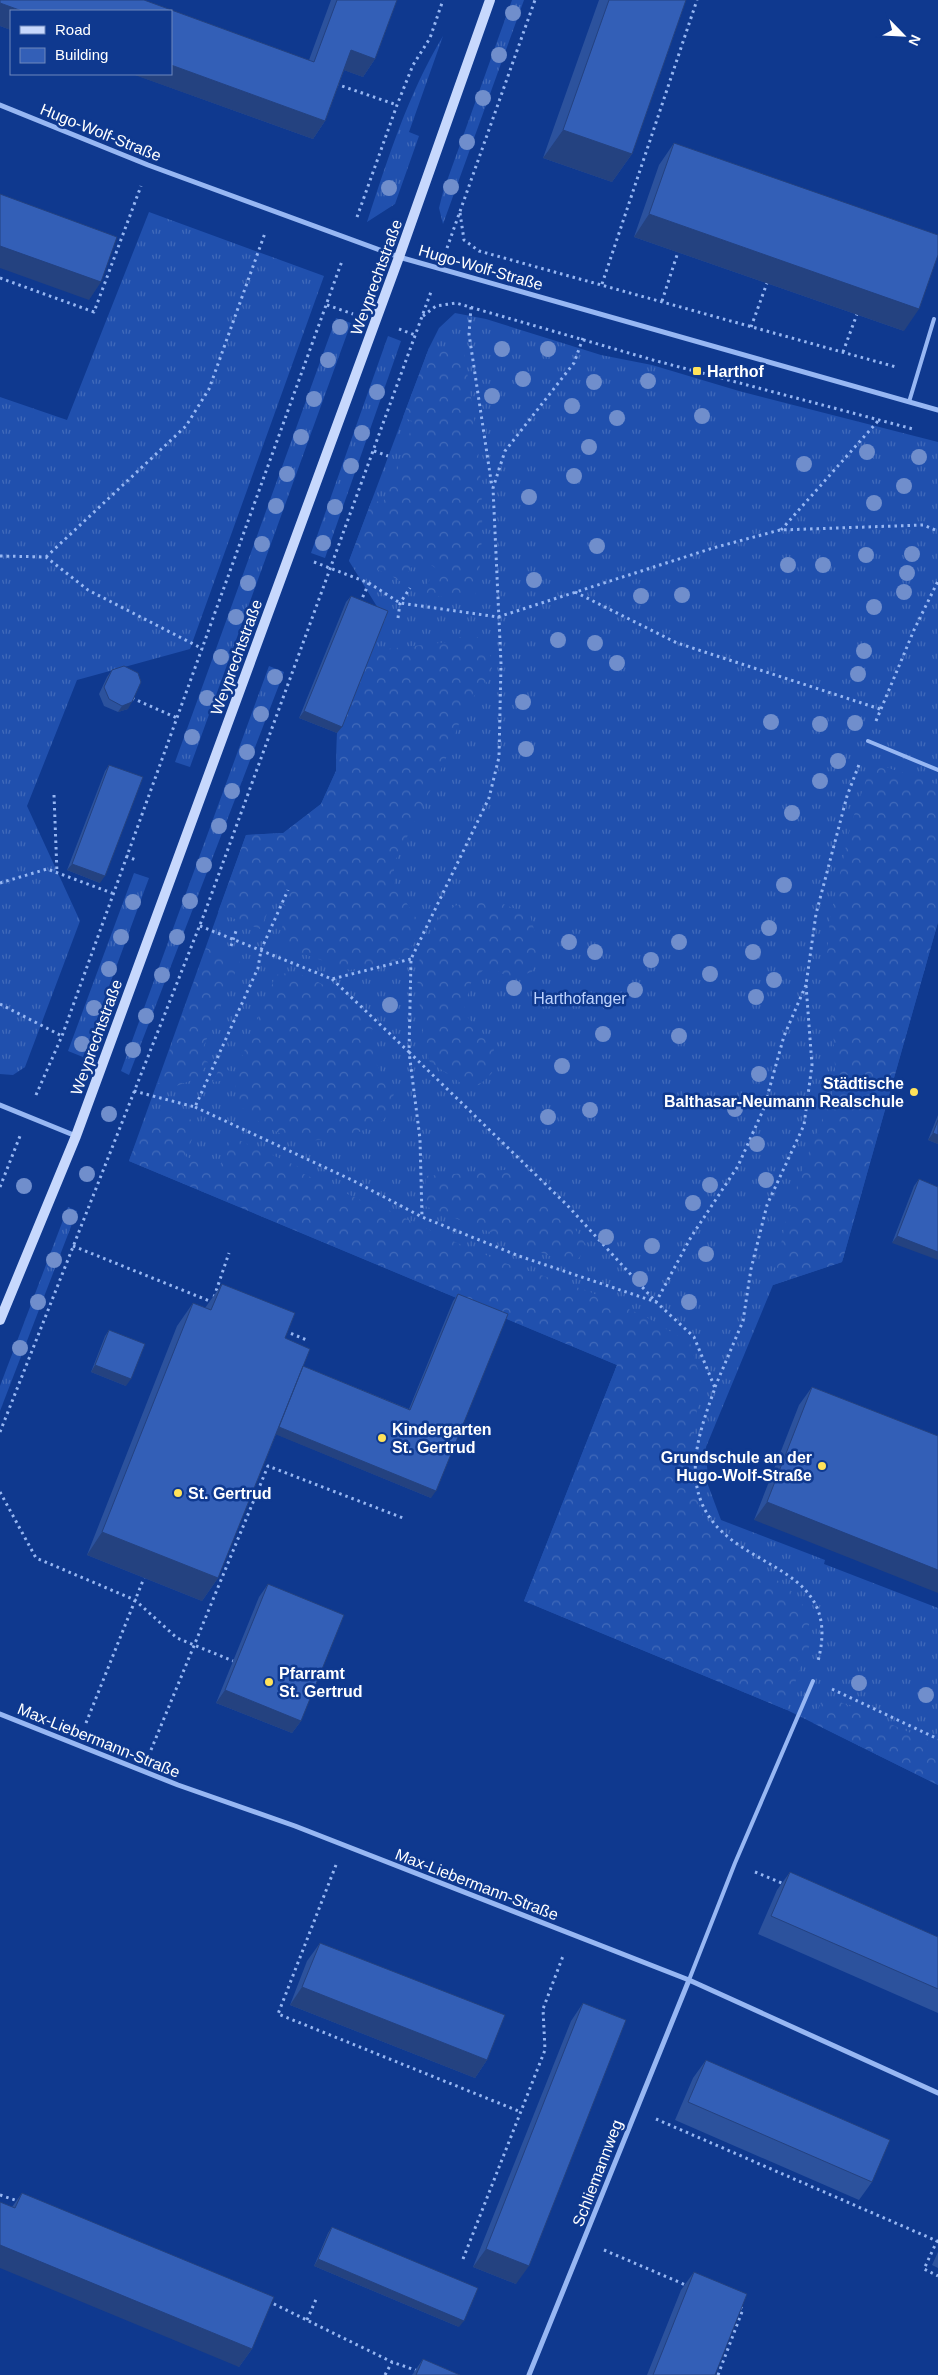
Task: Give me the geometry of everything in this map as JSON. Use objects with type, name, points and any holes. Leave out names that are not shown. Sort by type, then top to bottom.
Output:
[{"type":"street","name":"Weyprechtstraße","points":[[0,1320],[76,1136],[399,257],[490,0]]},
{"type":"street","name":"Hugo-Wolf-Straße","points":[[0,105],[148,165],[399,257],[938,410]]},
{"type":"street","points":[[0,1105],[76,1136]]},
{"type":"street","name":"Max-Liebermann-Straße","points":[[0,1714],[142,1770],[344,1845],[689,1980],[938,2093]]},
{"type":"street","name":"Schliemannweg","points":[[529,2375],[689,1980]]},
{"type":"lane","points":[[909,402],[934,319]]},
{"type":"lane","points":[[868,741],[938,770]]},
{"type":"lane","points":[[689,1980],[735,1863],[813,1680]]},
{"type":"path","points":[[0,1187],[27,1116],[62,1036],[112,893],[203,649],[396,105],[413,65],[430,38],[443,0]]},
{"type":"path","points":[[0,1432],[200,926],[440,269],[535,0]]},
{"type":"path","points":[[602,284],[697,0]]},
{"type":"path","points":[[333,83],[396,105]]},
{"type":"path","points":[[0,278],[94,312],[148,165]]},
{"type":"path","points":[[46,557],[186,426],[209,389],[273,211]]},
{"type":"path","points":[[460,212],[464,240],[479,251],[918,372]]},
{"type":"path","points":[[662,301],[678,252]]},
{"type":"path","points":[[751,327],[767,283]]},
{"type":"path","points":[[422,317],[436,306],[456,303],[583,338],[653,360],[878,421],[920,430]]},
{"type":"path","points":[[422,1217],[420,1139],[409,1052],[411,959],[489,798],[498,757],[501,664],[493,488],[469,334],[471,307]]},
{"type":"path","points":[[843,352],[858,314]]},
{"type":"path","points":[[493,488],[505,450],[574,363],[583,338]]},
{"type":"path","points":[[780,530],[878,421]]},
{"type":"path","points":[[374,451],[388,456]]},
{"type":"path","points":[[308,560],[368,583],[400,603],[498,617],[713,548],[780,530],[923,525],[938,531]]},
{"type":"path","points":[[0,556],[46,557],[88,590],[203,649]]},
{"type":"path","points":[[938,581],[914,630],[868,741],[848,796],[816,914],[806,985],[812,1065],[804,1125],[767,1205],[751,1269],[743,1321],[715,1388],[702,1427],[696,1480],[702,1500],[715,1526],[730,1541],[800,1582],[817,1602],[822,1628],[822,1643],[813,1680],[938,1739]]},
{"type":"path","points":[[358,608],[368,583]]},
{"type":"path","points":[[398,618],[400,603],[410,588]]},
{"type":"path","points":[[574,592],[677,642],[880,709]]},
{"type":"path","points":[[130,698],[177,718]]},
{"type":"path","points":[[54,795],[58,873]]},
{"type":"path","points":[[126,856],[138,861]]},
{"type":"path","points":[[0,883],[47,869],[112,893]]},
{"type":"path","points":[[76,879],[80,871]]},
{"type":"path","points":[[195,1107],[258,968],[261,950],[288,890]]},
{"type":"path","points":[[200,926],[332,979],[567,1205],[656,1302],[694,1337],[715,1388]]},
{"type":"path","points":[[231,946],[236,931]]},
{"type":"path","points":[[332,979],[411,959]]},
{"type":"path","points":[[656,1302],[691,1237],[738,1166],[764,1108],[784,1036],[806,985]]},
{"type":"path","points":[[0,1004],[62,1036]]},
{"type":"path","points":[[134,1091],[195,1107],[352,1180],[422,1217],[519,1256],[656,1302]]},
{"type":"path","points":[[73,1246],[221,1306]]},
{"type":"path","points":[[212,1302],[229,1253]]},
{"type":"path","points":[[282,1330],[309,1341]]},
{"type":"path","points":[[142,1770],[268,1466],[403,1518]]},
{"type":"path","points":[[0,1492],[36,1558],[135,1600],[177,1638],[233,1661]]},
{"type":"path","points":[[76,1744],[144,1578]]},
{"type":"path","points":[[344,1845],[278,2014],[521,2112]]},
{"type":"path","points":[[735,1863],[788,1886]]},
{"type":"path","points":[[463,2259],[545,2050],[543,2009],[571,1934]]},
{"type":"path","points":[[635,2110],[937,2240],[924,2269],[938,2276]]},
{"type":"path","points":[[0,2195],[22,2203]]},
{"type":"path","points":[[584,2242],[690,2286]]},
{"type":"path","points":[[307,2320],[317,2297]]},
{"type":"path","points":[[262,2299],[392,2362],[419,2372]]},
{"type":"path","points":[[718,2375],[743,2309],[734,2305]]},
{"type":"path","points":[[386,2375],[392,2362]]},
{"type":"green space","points":[[512,0],[524,0],[443,224],[439,208],[443,192]]},
{"type":"green space","points":[[443,36],[409,132],[419,136],[395,204],[367,222],[409,103]]},
{"type":"green space","points":[[149,212],[324,276],[190,649],[77,680],[27,806],[80,921],[25,1067],[13,1075],[0,1074],[0,397],[67,420]]},
{"type":"green space","name":"Harthofanger","points":[[455,313],[486,319],[601,355],[652,365],[739,391],[938,442],[938,922],[842,1262],[773,1285],[706,1447],[708,1485],[721,1520],[825,1560],[824,1564],[938,1608],[938,1785],[787,1710],[524,1601],[617,1365],[129,1161],[246,835],[284,833],[321,804],[336,771],[337,733],[384,618],[349,561],[429,348],[439,328]]},
{"type":"green space","points":[[336,318],[351,323],[190,767],[175,762]]},
{"type":"green space","points":[[388,336],[401,341],[325,558],[311,553]]},
{"type":"green space","points":[[429,348],[464,353],[477,444],[482,506],[480,567],[475,597],[452,598],[420,594],[437,569],[419,557],[401,582],[387,573],[349,561],[372,500],[383,503],[414,422],[403,417]]},
{"type":"green space","points":[[471,633],[482,641],[489,651],[492,676],[466,705],[445,761],[394,863],[394,883],[421,926],[410,949],[396,961],[350,970],[286,948],[278,937],[290,908],[273,901],[260,929],[218,912],[246,835],[283,833],[321,804],[336,771],[337,733],[370,651],[448,642]]},
{"type":"green space","points":[[269,666],[284,672],[129,1075],[121,1071]]},
{"type":"green space","points":[[877,764],[938,785],[938,922],[842,1262],[773,1285],[785,1224],[804,1164],[836,1086],[833,1027],[825,981],[830,918],[851,824],[867,777]]},
{"type":"green space","points":[[134,873],[149,878],[83,1057],[68,1051]]},
{"type":"green space","points":[[489,902],[503,904],[530,915],[539,947],[532,972],[511,978],[487,966],[471,983],[463,1012],[494,1047],[492,1073],[479,1085],[465,1086],[429,1061],[423,1037],[417,977],[420,957],[441,914],[457,905]]},
{"type":"green space","points":[[206,948],[240,961],[199,1057],[208,1062],[198,1078],[171,1088],[158,1083]]},
{"type":"green space","points":[[293,972],[330,989],[359,1011],[380,1031],[371,1029],[377,1065],[394,1094],[384,1120],[355,1134],[305,1142],[279,1133],[256,1120],[240,1106],[234,1079],[213,1082],[220,1067],[235,1073],[276,975]]},
{"type":"green space","points":[[167,1116],[184,1117],[199,1123],[185,1156],[218,1170],[232,1137],[299,1167],[297,1171],[365,1202],[366,1199],[448,1239],[505,1263],[588,1291],[646,1317],[690,1343],[701,1380],[688,1476],[708,1529],[743,1561],[782,1583],[799,1598],[809,1617],[809,1647],[798,1673],[787,1710],[524,1601],[617,1365],[129,1161],[142,1132],[151,1123]]},
{"type":"green space","points":[[515,1169],[565,1215],[587,1246],[579,1258],[570,1264],[425,1206],[426,1176]]},
{"type":"green space","points":[[68,1207],[77,1211],[0,1411],[0,1386]]},
{"type":"green space","points":[[823,1697],[838,1701],[938,1745],[938,1785],[813,1723]]},
{"type":"building","points":[[0,0],[144,0],[171,10],[19,10],[0,3]]},
{"type":"building","points":[[337,0],[397,0],[375,59],[351,50],[325,121],[172,65],[172,10],[314,62]]},
{"type":"building","points":[[609,0],[686,0],[632,154],[563,130]]},
{"type":"building","points":[[674,143],[938,235],[938,255],[919,309],[649,214]]},
{"type":"building","points":[[0,194],[117,237],[101,282],[0,246]]},
{"type":"building","points":[[351,596],[388,611],[342,727],[304,711]]},
{"type":"building","points":[[124,666],[138,673],[141,682],[132,702],[122,706],[109,699],[104,687],[112,670]]},
{"type":"building","points":[[109,765],[143,777],[105,876],[72,864]]},
{"type":"building","points":[[938,1120],[938,1135],[933,1133]]},
{"type":"building","points":[[919,1179],[938,1187],[938,1252],[897,1236]]},
{"type":"building","name":"St. Gertrud","points":[[222,1284],[295,1313],[285,1338],[310,1349],[218,1578],[102,1532],[193,1303],[211,1310]]},
{"type":"building","points":[[458,1294],[508,1314],[436,1491],[279,1427],[303,1366],[410,1410]]},
{"type":"building","points":[[109,1330],[145,1344],[131,1379],[95,1365]]},
{"type":"building","points":[[812,1387],[938,1436],[938,1570],[767,1502]]},
{"type":"building","name":"Pfarramt St. Gertrud","points":[[268,1584],[344,1615],[301,1721],[225,1690]]},
{"type":"building","points":[[790,1872],[938,1937],[938,1989],[771,1916]]},
{"type":"building","points":[[320,1943],[505,2015],[487,2060],[302,1987]]},
{"type":"building","points":[[583,2003],[626,2020],[529,2266],[486,2249]]},
{"type":"building","points":[[706,2060],[890,2140],[872,2182],[688,2102]]},
{"type":"building","points":[[22,2193],[274,2297],[252,2349],[0,2245],[0,2202],[15,2208]]},
{"type":"building","points":[[332,2227],[478,2288],[464,2321],[318,2259]]},
{"type":"building","points":[[694,2272],[747,2294],[715,2375],[653,2375]]},
{"type":"building","points":[[423,2359],[460,2375],[416,2375]]},
{"type":"place","name":"Harthof","points":[[697,371]]},
{"type":"place","name":"Städtische Balthasar-Neumann Realschule","points":[[914,1092]]},
{"type":"place","name":"Kindergarten St. Gertrud","points":[[382,1438]]},
{"type":"place","name":"Grundschule an der Hugo-Wolf-Straße","points":[[822,1466]]},
{"type":"place","name":"St. Gertrud","points":[[178,1493]]},
{"type":"place","name":"Pfarramt St. Gertrud","points":[[269,1682]]}]
